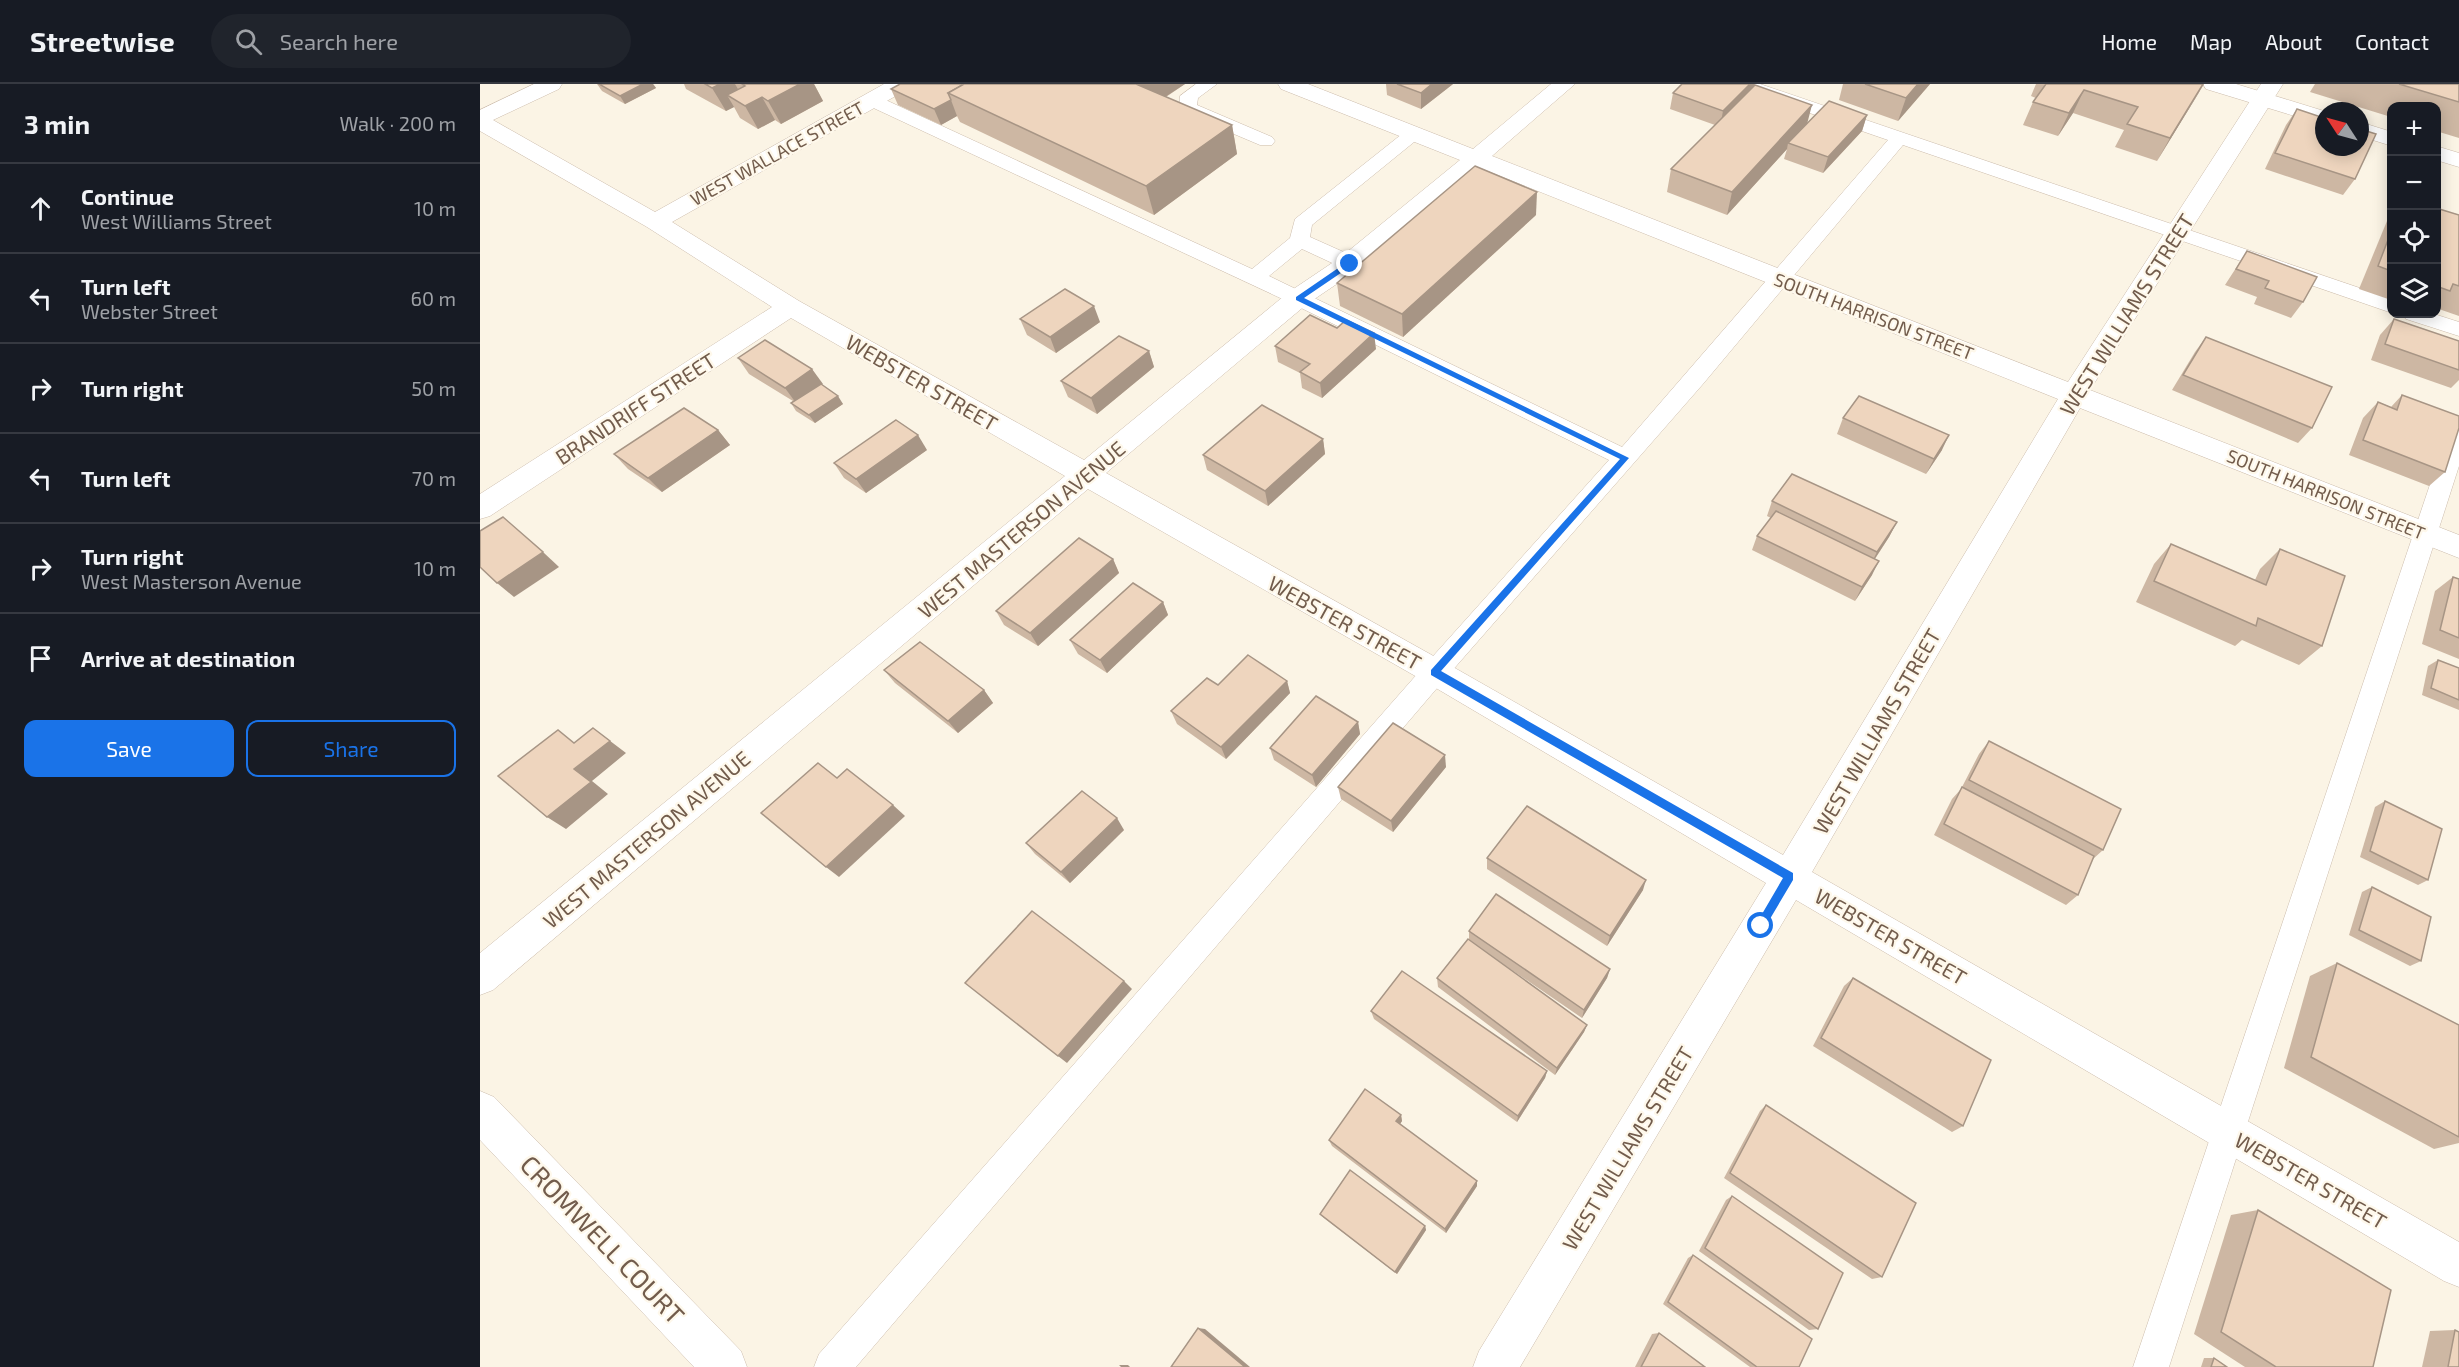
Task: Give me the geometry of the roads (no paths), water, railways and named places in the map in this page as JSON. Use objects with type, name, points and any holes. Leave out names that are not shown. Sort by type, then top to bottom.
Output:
[{"type":"street","points":[[480,120],[551,84]]},
{"type":"street","name":"WEST WALLACE STREET","points":[[655,222],[900,84]]},
{"type":"street","name":"SOUTH HARRISON STREET","points":[[1289,84],[2459,547]]},
{"type":"street","name":"WEST MASTERSON AVENUE","points":[[480,977],[1298,298],[1350,264],[1564,84]]},
{"type":"street","points":[[2214,84],[2268,92],[2315,114]]},
{"type":"street","name":"WEST WILLIAMS STREET","points":[[1495,1367],[1790,877],[2074,394],[2268,92]]},
{"type":"street","name":"WEBSTER STREET","points":[[480,120],[655,222],[790,307],[1435,672],[2459,1266]]},
{"type":"street","points":[[2369,132],[2387,138]]},
{"type":"street","points":[[2441,155],[2459,160]]},
{"type":"street","name":"BRANDRIFF STREET","points":[[480,508],[790,307]]},
{"type":"street","name":"CROMWELL COURT","points":[[480,1111],[725,1367]]},
{"type":"lane","points":[[1208,84],[1189,96],[1188,108],[1266,141]]},
{"type":"lane","points":[[1743,84],[2387,305]]},
{"type":"lane","points":[[872,100],[1298,298],[1625,458]]},
{"type":"lane","points":[[1253,279],[1300,240],[1302,223],[1413,134]]},
{"type":"lane","points":[[832,1367],[1435,672],[1625,458],[1900,137]]},
{"type":"lane","points":[[1300,240],[1350,264]]},
{"type":"lane","points":[[2425,318],[2459,329]]},
{"type":"lane","points":[[2151,1367],[2459,431]]}]
